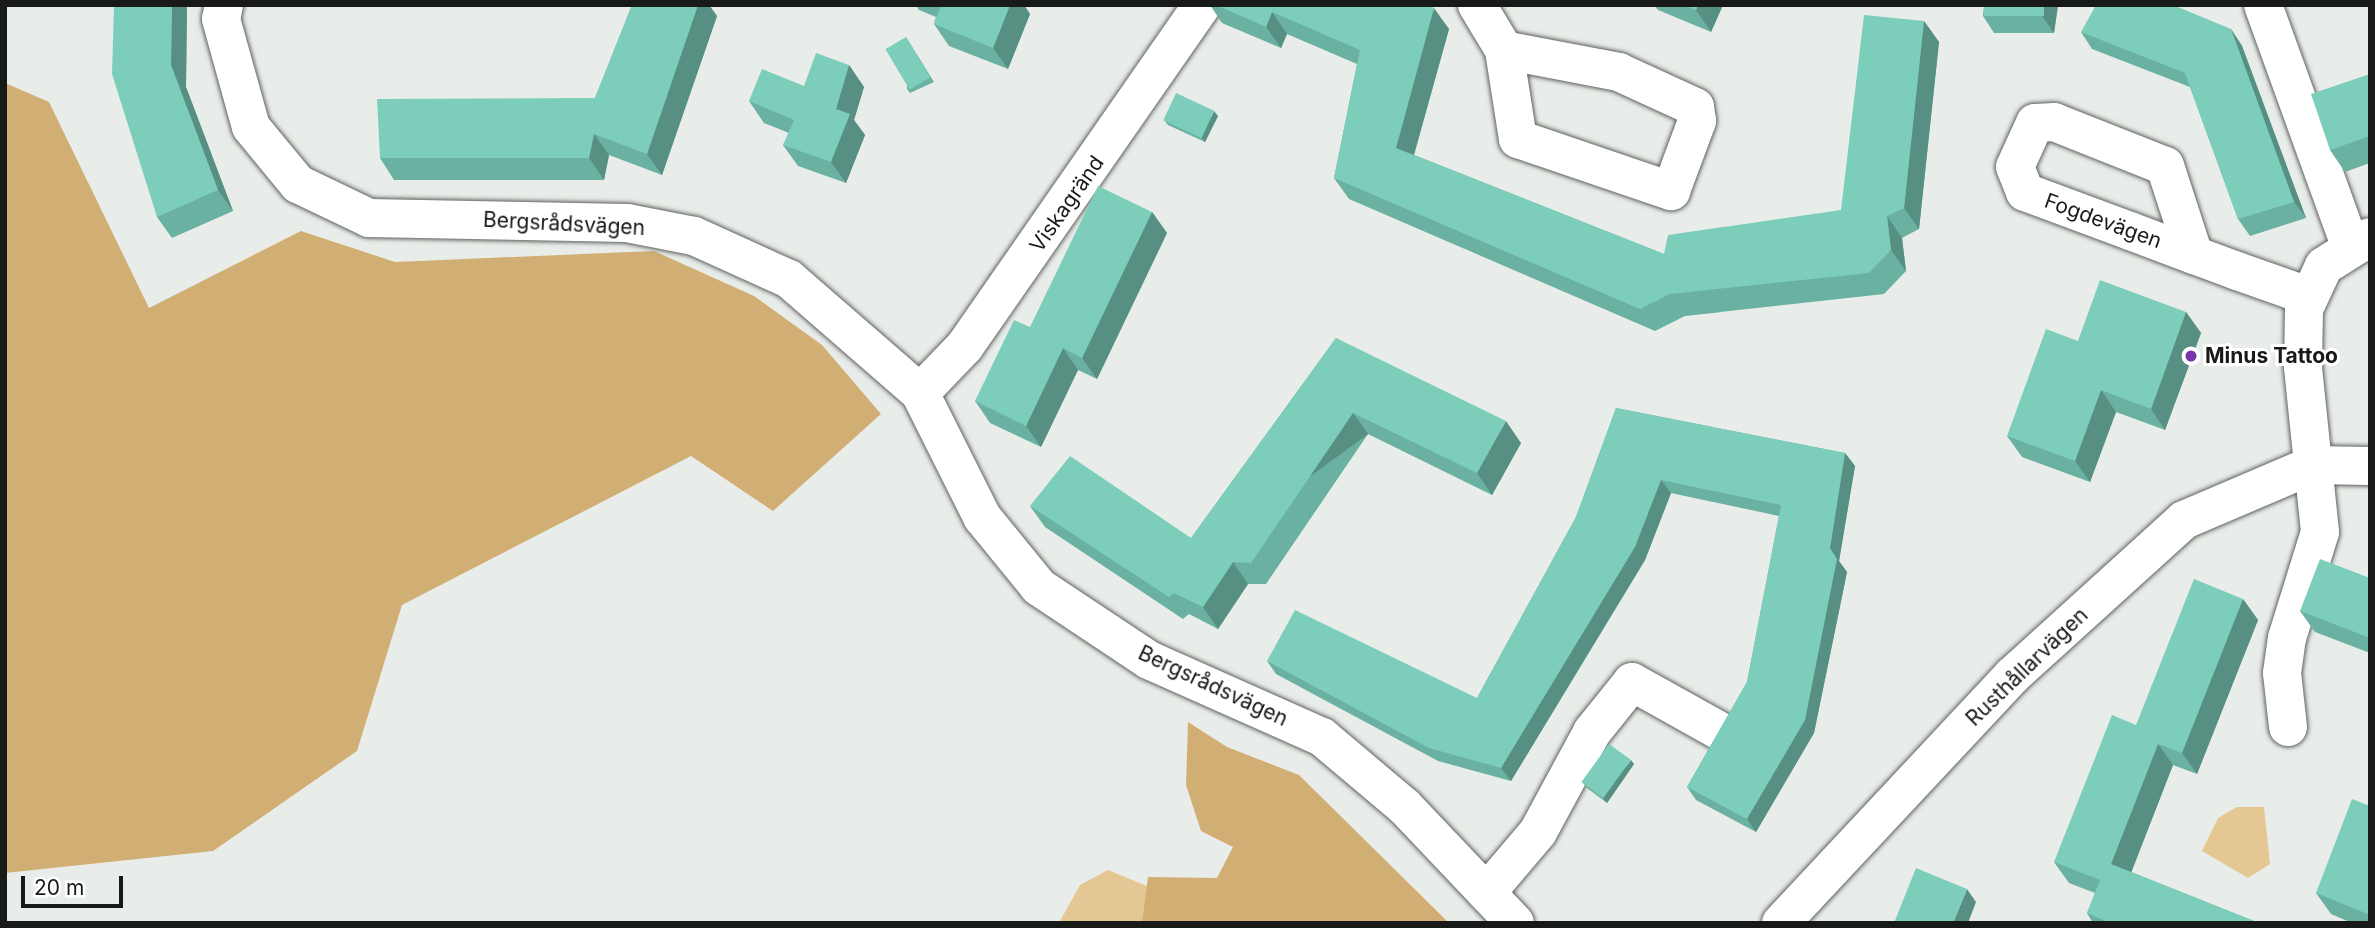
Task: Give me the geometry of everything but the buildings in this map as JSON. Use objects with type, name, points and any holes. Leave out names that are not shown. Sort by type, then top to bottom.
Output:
[{"type":"street","name":"Bergsrådsvägen","points":[[224,5],[222,19],[251,127],[298,184],[369,218],[627,223],[694,236],[789,279],[920,393],[982,517],[1039,587],[1149,660],[1322,737],[1378,782],[1488,891],[1515,923]]},
{"type":"street","name":"Viskagränd","points":[[920,393],[965,346],[1202,5]]},
{"type":"street","points":[[1477,5],[1504,50],[1518,139],[1671,191],[1697,121],[1695,107],[1619,72],[1504,50]]},
{"type":"street","points":[[2263,5],[2360,243],[2324,266],[2308,296],[2302,367],[2320,532],[2287,638],[2282,673],[2288,727]]},
{"type":"street","name":"Fogdevägen","points":[[2194,255],[2165,166],[2054,122],[2035,123],[2015,167],[2025,192],[2194,255],[2308,296]]},
{"type":"street","name":"Rusthållarvägen","points":[[1781,923],[2012,676],[2184,520],[2313,465],[2370,466]]},
{"type":"street","points":[[1488,891],[1538,832],[1592,732],[1632,682],[1725,734]]},
{"type":"shaded area","points":[[5,83],[49,102],[149,308],[301,231],[395,262],[654,251],[754,296],[822,345],[881,414],[773,511],[691,456],[402,605],[357,751],[213,851],[5,873]]},
{"type":"shaded area","points":[[1188,722],[1227,747],[1299,775],[1449,923],[1142,923],[1148,877],[1217,878],[1233,847],[1201,831],[1186,785]]},
{"type":"shaded area","points":[[2237,807],[2264,807],[2270,864],[2248,878],[2202,851],[2218,818]]},
{"type":"shaded area","points":[[1108,870],[1236,923],[1059,923],[1080,885]]},
{"type":"place","name":"Minus Tattoo","points":[[2191,356]]}]
